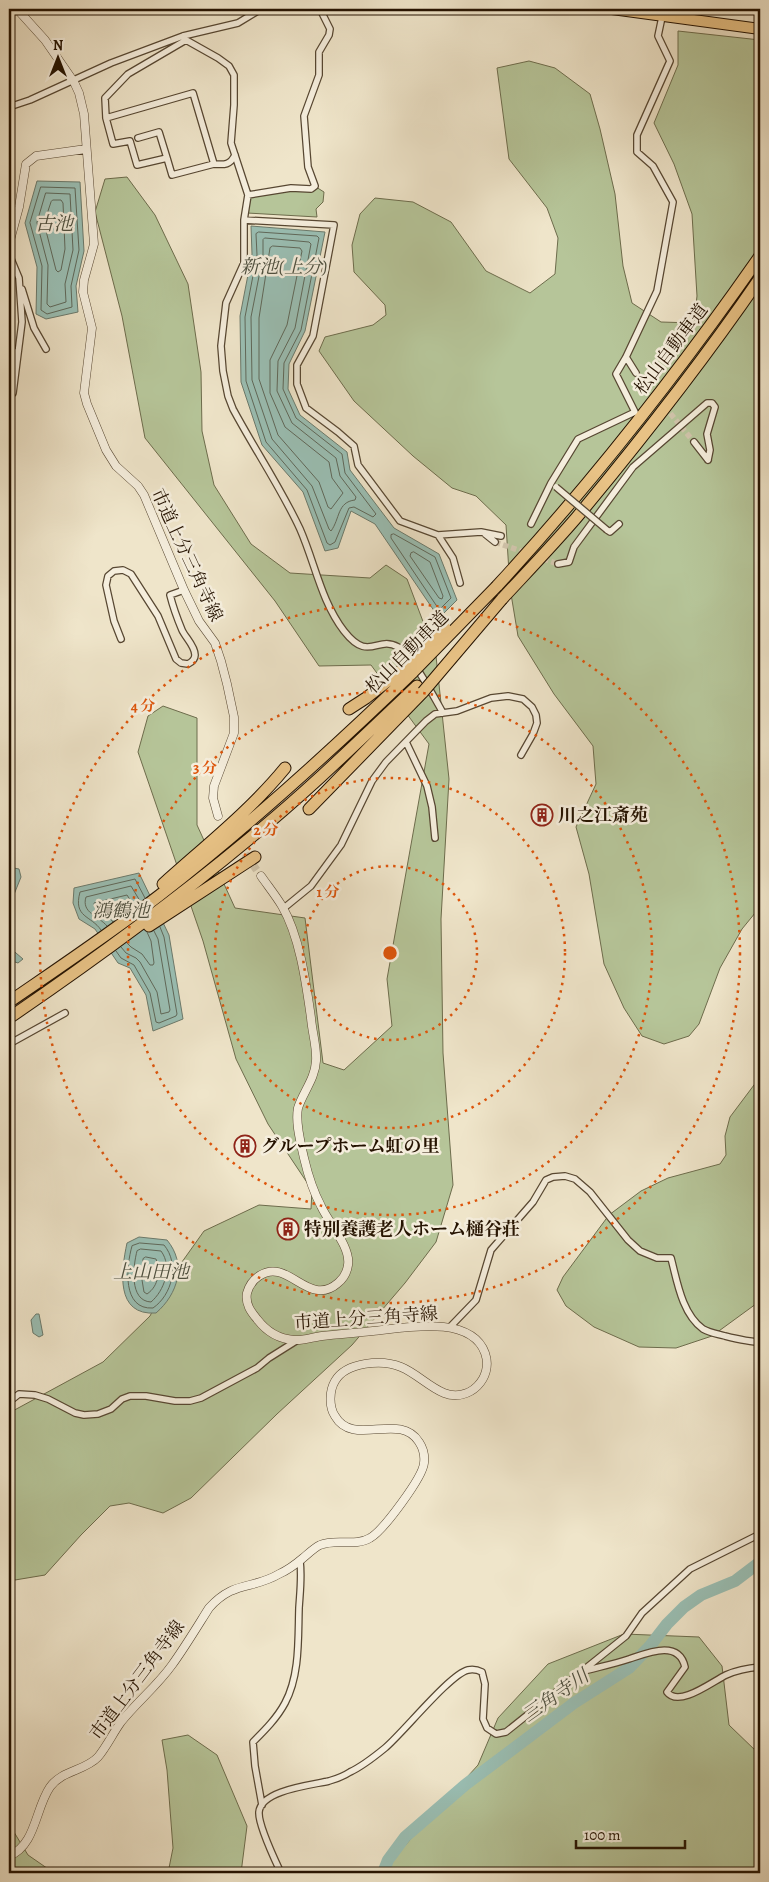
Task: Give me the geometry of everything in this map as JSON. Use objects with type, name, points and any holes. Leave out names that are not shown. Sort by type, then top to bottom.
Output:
[{"type":"highway","points":[[612,9],[659,13],[760,30]]},
{"type":"highway","name":"松山自動車道","points":[[158,892],[262,812],[334,748],[410,669],[542,538],[652,404],[760,256]]},
{"type":"highway","name":"松山自動車道","points":[[9,1018],[167,910],[420,689],[576,518],[659,415],[733,318],[760,278]]},
{"type":"highway","points":[[349,709],[410,669]]},
{"type":"highway","points":[[309,809],[420,689]]},
{"type":"highway","points":[[9,1002],[92,946],[158,892],[255,800],[285,768]]},
{"type":"highway","points":[[167,910],[255,857]]},
{"type":"street","name":"市道上分三角寺線","points":[[17,9],[45,40],[74,82],[84,114],[94,244],[84,286],[92,328],[84,394],[87,404],[106,450],[116,466],[138,486],[144,495],[184,590],[222,661],[234,717],[234,732],[214,786],[213,798],[218,816]]},
{"type":"street","points":[[9,107],[74,82],[111,63],[184,38],[238,24],[261,9]]},
{"type":"street","points":[[248,195],[291,188],[311,189],[315,186],[308,167],[304,116],[319,75],[319,52],[329,35],[330,29],[320,9]]},
{"type":"street","points":[[530,524],[550,483],[578,439],[635,412],[616,374],[658,291],[673,202],[653,166],[637,152],[637,135],[670,61],[658,36],[659,13]]},
{"type":"street","points":[[167,158],[137,165],[130,141],[114,144],[106,118],[105,98],[128,74],[184,38]]},
{"type":"street","points":[[184,38],[229,66],[234,75],[231,143],[248,195],[244,220],[244,264],[226,303],[221,346],[222,371],[228,396],[233,409],[289,506],[331,609],[343,630],[355,643],[365,648],[387,645],[397,646],[407,655],[443,713]]},
{"type":"street","points":[[106,118],[193,94],[214,164]]},
{"type":"street","points":[[143,128],[146,136]]},
{"type":"street","points":[[138,138],[159,132],[172,175],[214,164],[226,165],[232,161],[235,155]]},
{"type":"street","points":[[9,244],[19,207],[26,164],[36,156],[86,149]]},
{"type":"street","points":[[9,218],[19,207]]},
{"type":"street","points":[[244,220],[334,225],[313,336],[297,365],[297,384],[306,408],[354,446],[358,465],[400,521],[438,535],[481,532],[500,536]]},
{"type":"street","points":[[9,254],[19,278],[34,328],[46,350]]},
{"type":"street","points":[[12,393],[22,322],[19,278]]},
{"type":"street","points":[[9,352],[18,352]]},
{"type":"street","points":[[626,357],[636,372]]},
{"type":"street","points":[[558,564],[569,562],[574,547],[633,467],[707,403],[712,403],[715,407],[707,434],[710,450],[708,460],[694,442]]},
{"type":"street","points":[[550,483],[610,532],[619,524]]},
{"type":"street","points":[[481,532],[495,542]]},
{"type":"street","points":[[438,535],[453,558],[460,583]]},
{"type":"street","points":[[121,639],[114,621],[106,585],[108,576],[114,571],[123,570],[131,574],[158,616],[176,659],[181,663],[188,664],[194,660],[194,649],[183,632],[174,612],[170,595],[184,590]]},
{"type":"street","points":[[284,908],[311,886],[342,844],[372,781],[386,762],[435,714],[457,711],[491,698],[508,696],[523,699],[532,707],[536,715],[537,724],[521,755]]},
{"type":"street","points":[[406,742],[427,786],[432,807],[435,838]]},
{"type":"street","name":"市道上分三角寺線","points":[[9,1856],[16,1854],[24,1845],[50,1786],[62,1776],[92,1762],[98,1756],[122,1722],[172,1666],[215,1600],[236,1587],[275,1577],[300,1561],[311,1550],[325,1543],[358,1542],[373,1537],[414,1486],[424,1465],[423,1452],[416,1437],[410,1432],[393,1428],[359,1430],[344,1425],[332,1413],[332,1388],[335,1380],[341,1373],[358,1365],[390,1364],[406,1369],[442,1392],[456,1395],[470,1392],[482,1382],[485,1374],[487,1366],[484,1350],[479,1340],[450,1327],[422,1325],[296,1341],[281,1338],[271,1332],[255,1317],[247,1300],[248,1288],[262,1274],[274,1270],[288,1274],[303,1286],[323,1290],[330,1289],[343,1278],[348,1264],[347,1254],[342,1242],[321,1208],[310,1180],[302,1148],[298,1109],[313,1076],[316,1060],[309,1008],[296,940],[284,908],[261,876]]},
{"type":"street","points":[[9,1044],[65,1013]]},
{"type":"street","points":[[450,1327],[476,1300],[491,1250],[533,1202],[546,1180],[565,1176],[575,1180],[590,1192],[628,1240],[640,1251],[657,1258],[671,1258],[680,1292],[691,1315],[701,1327],[709,1332],[738,1340],[760,1342]]},
{"type":"street","points":[[9,1402],[19,1394],[35,1394],[48,1398],[75,1413],[84,1415],[98,1414],[111,1409],[122,1399],[130,1396],[190,1401],[201,1398],[257,1368],[296,1341]]},
{"type":"street","points":[[281,1873],[262,1827],[259,1812],[269,1797],[291,1789],[330,1780],[350,1772],[372,1759],[413,1721],[452,1679],[467,1670],[482,1672],[486,1684],[483,1719],[487,1728],[496,1734],[506,1732],[626,1636],[642,1612],[690,1569],[760,1534]]},
{"type":"street","points":[[262,1805],[253,1742],[273,1722],[282,1709],[293,1683],[297,1663],[302,1576],[300,1561]]},
{"type":"street","points":[[582,1671],[629,1659],[647,1652],[661,1650],[677,1653],[683,1660],[685,1667],[667,1692],[672,1696],[682,1697],[700,1690],[726,1675],[760,1667]]},
{"type":"green space","points":[[678,31],[760,40],[760,907],[742,929],[720,968],[699,1024],[689,1036],[664,1044],[642,1036],[624,1008],[604,964],[589,874],[576,827],[596,784],[593,746],[554,694],[518,636],[510,588],[506,525],[476,496],[452,488],[413,456],[354,401],[319,351],[325,337],[373,325],[386,315],[385,305],[354,272],[352,245],[360,214],[375,198],[413,202],[451,222],[486,271],[530,293],[555,274],[558,238],[547,208],[509,159],[497,68],[529,61],[555,68],[590,94],[615,194],[623,266],[632,303],[661,322],[694,323],[697,296],[692,214],[674,164],[654,123],[678,65]]},
{"type":"green space","points":[[127,177],[155,215],[188,284],[201,372],[202,431],[214,485],[251,544],[290,573],[370,578],[386,565],[407,579],[436,656],[449,779],[441,919],[443,1053],[453,1185],[436,1242],[405,1283],[352,1345],[277,1414],[191,1498],[163,1513],[129,1503],[110,1506],[45,1575],[9,1581],[9,1413],[103,1362],[150,1316],[167,1283],[204,1231],[259,1205],[311,1209],[312,1190],[268,1124],[236,1059],[203,941],[138,752],[148,716],[163,706],[197,718],[197,825],[235,908],[305,918],[323,1063],[344,1070],[392,1026],[387,979],[429,744],[371,665],[319,666],[275,601],[145,438],[122,316],[95,212],[105,179]]},
{"type":"green space","points":[[316,187],[324,192],[323,202],[316,209],[317,217],[247,213],[250,197]]},
{"type":"green space","points":[[760,1077],[760,1301],[712,1336],[676,1348],[639,1347],[594,1327],[566,1306],[557,1290],[563,1277],[609,1215],[641,1191],[668,1178],[720,1164],[726,1155],[725,1136],[730,1117]]},
{"type":"green space","points":[[624,1634],[699,1637],[722,1666],[729,1725],[760,1753],[760,1873],[380,1873],[478,1765],[498,1718],[548,1664]]},
{"type":"green space","points":[[188,1735],[217,1755],[247,1826],[241,1873],[168,1873],[173,1848],[167,1770],[162,1740]]},
{"type":"green space","points":[[9,1824],[28,1855],[54,1873],[9,1873]]},
{"type":"water","name":"古池","points":[[37,181],[80,182],[84,251],[76,286],[78,312],[46,319],[36,314],[37,267],[25,223]]},
{"type":"water","name":"新池(上分)","points":[[251,226],[325,232],[305,331],[289,364],[288,389],[300,415],[347,452],[350,470],[394,528],[439,554],[457,600],[439,618],[375,524],[351,511],[338,548],[325,551],[303,492],[262,445],[241,382],[240,316],[252,254]]},
{"type":"water","points":[[9,867],[19,869],[21,877],[9,907]]},
{"type":"water","name":"鴻鶴池","points":[[139,873],[169,935],[183,1019],[153,1031],[146,995],[130,968],[118,963],[95,929],[79,919],[73,903],[74,888]]},
{"type":"water","points":[[9,947],[23,959],[18,963],[9,960]]},
{"type":"water","name":"上山田池","points":[[139,1237],[167,1240],[177,1259],[178,1269],[174,1288],[170,1297],[156,1313],[143,1312],[133,1307],[127,1300],[124,1290],[123,1266],[127,1243]]},
{"type":"water","points":[[36,1314],[39,1314],[43,1335],[39,1337],[33,1333],[31,1320]]},
{"type":"waterway","name":"三角寺川","points":[[383,1873],[388,1860],[405,1837],[465,1785],[574,1703],[629,1668],[684,1607],[701,1595],[735,1581],[760,1562]]},
{"type":"tunnel","points":[[636,373],[657,398]]},
{"type":"tunnel","points":[[665,407],[694,442]]},
{"type":"tunnel","points":[[495,542],[558,564]]},
{"type":"tunnel","points":[[238,844],[261,876]]},
{"type":"place","name":"川之江斎苑","points":[[542,815]]},
{"type":"place","name":"グループホーム虹の里","points":[[245,1146]]},
{"type":"place","name":"特別養護老人ホーム樋谷荘","points":[[288,1229]]}]
